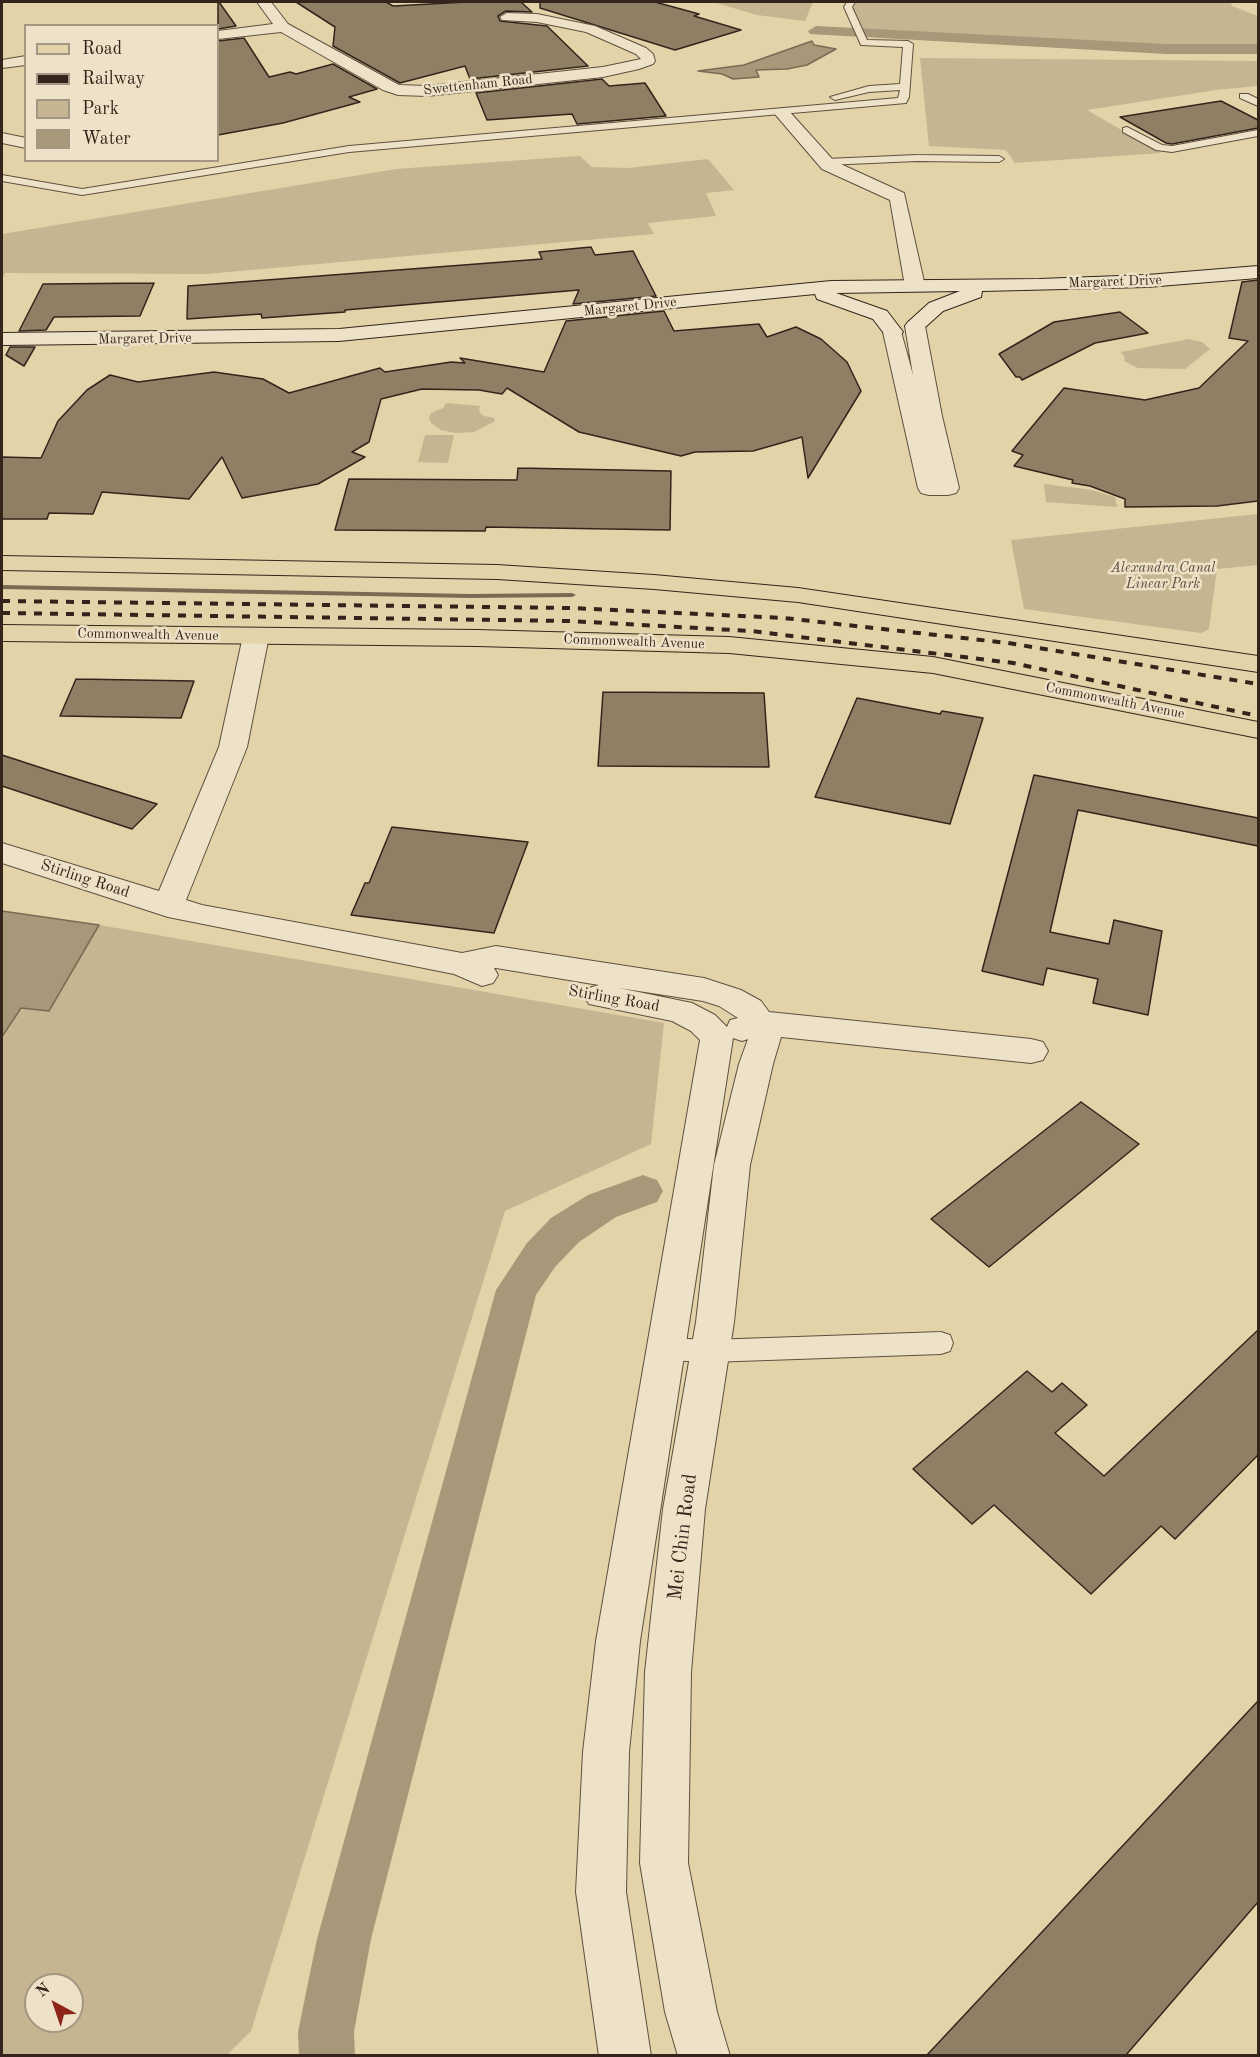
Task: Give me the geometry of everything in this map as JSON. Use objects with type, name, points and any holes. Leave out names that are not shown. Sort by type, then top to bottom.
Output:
[{"type":"main road","points":[[2,563],[497,572],[798,595],[1258,664]]},
{"type":"main road","points":[[930,614],[917,622],[910,637],[933,665]]},
{"type":"main road","name":"Commonwealth Avenue","points":[[2,633],[594,640],[729,645],[933,665],[1258,730]]},
{"type":"street","name":"Swettenham Road","points":[[264,2],[283,27],[388,87],[411,92],[603,72],[648,61],[648,57],[641,51],[601,33],[576,25],[537,18],[507,17]]},
{"type":"street","points":[[219,35],[283,27]]},
{"type":"street","points":[[2,48],[24,61]]},
{"type":"street","points":[[2,64],[24,61]]},
{"type":"street","points":[[782,113],[826,162],[839,171],[898,197],[915,286]]},
{"type":"street","points":[[2,138],[24,143]]},
{"type":"street","name":"Margaret Drive","points":[[2,339],[147,339],[339,334],[831,287],[1002,286],[1157,281],[1258,272]]},
{"type":"street","points":[[789,290],[827,296],[880,315],[893,332],[929,488],[948,488],[931,416],[915,326],[936,307],[969,294],[1002,286]]},
{"type":"street","points":[[168,907],[233,747],[256,636]]},
{"type":"street","name":"Stirling Road","points":[[2,853],[168,907],[200,915],[462,964],[484,976],[680,1011],[703,1023],[717,1037]]},
{"type":"street","name":"Stirling Road","points":[[462,964],[496,957],[704,990],[730,998],[749,1009],[759,1023]]},
{"type":"street","points":[[717,1037],[759,1023],[901,1036],[1031,1052]]},
{"type":"street","name":"Mei Chin Road","points":[[625,2055],[601,1892],[606,1752],[618,1641],[645,1487],[688,1350],[715,1322],[732,1165],[756,1064],[765,1039],[759,1023]]},
{"type":"street","name":"Mei Chin Road","points":[[704,2055],[691,2012],[664,1863],[668,1672],[684,1509],[688,1350],[717,1037]]},
{"type":"lane","points":[[2,178],[82,192],[349,149],[902,101],[908,44],[864,43],[848,7],[851,2]]},
{"type":"lane","points":[[817,109],[832,98],[844,93],[905,87]]},
{"type":"lane","points":[[1244,96],[1258,104]]},
{"type":"lane","points":[[1127,130],[1160,148],[1172,149],[1258,133]]},
{"type":"lane","points":[[826,162],[917,158],[999,159]]},
{"type":"lane","points":[[688,1350],[941,1343]]},
{"type":"green space","points":[[713,2],[813,2],[805,21],[757,15]]},
{"type":"green space","points":[[856,2],[1231,2],[1232,6],[1258,16],[1258,45],[1169,47],[864,30],[853,9]]},
{"type":"green space","points":[[920,58],[1258,61],[1258,86],[1216,90],[1087,110],[1161,153],[1015,163],[1006,150],[929,146]]},
{"type":"green space","points":[[580,156],[592,167],[628,168],[708,159],[734,190],[706,193],[716,216],[648,223],[654,234],[206,274],[5,273],[2,279],[2,234],[396,169]]},
{"type":"green space","points":[[1189,339],[1202,342],[1210,349],[1185,369],[1138,368],[1124,361],[1125,358],[1121,352]]},
{"type":"green space","points":[[446,403],[480,406],[479,412],[484,416],[494,418],[495,421],[474,432],[456,433],[441,430],[431,423],[429,418],[431,413],[443,408]]},
{"type":"green space","points":[[425,435],[454,435],[448,463],[418,462]]},
{"type":"green space","points":[[1044,484],[1092,490],[1115,497],[1117,507],[1046,502]]},
{"type":"green space","name":"Alexandra Canal Linear Park","points":[[1258,514],[1258,565],[1217,569],[1209,629],[1201,633],[1024,609],[1011,540]]},
{"type":"green space","points":[[99,925],[664,1023],[651,1144],[505,1211],[251,2031],[227,2055],[2,2055],[2,1040],[21,1008],[50,1011]]},
{"type":"water","points":[[812,41],[814,45],[836,49],[807,65],[787,69],[756,70],[759,77],[733,79],[722,74],[698,71],[744,65]]},
{"type":"water","points":[[2,911],[99,925],[49,1011],[21,1008],[2,1037]]},
{"type":"building","points":[[219,2],[236,26],[219,29]]},
{"type":"building","points":[[296,2],[386,2],[393,6],[521,2],[532,12],[506,11],[498,16],[500,21],[547,26],[588,66],[470,79],[465,66],[400,83],[333,46],[335,27]]},
{"type":"building","points":[[540,2],[655,2],[699,14],[694,16],[741,30],[675,50],[540,8]]},
{"type":"building","points":[[244,38],[269,77],[290,72],[296,74],[333,64],[377,89],[349,97],[360,102],[283,123],[219,135],[219,41]]},
{"type":"building","points":[[602,79],[609,86],[645,83],[666,116],[577,124],[572,114],[487,120],[476,93]]},
{"type":"building","points":[[1221,101],[1258,120],[1258,128],[1172,144],[1166,143],[1120,117]]},
{"type":"building","points":[[591,247],[595,255],[633,251],[656,296],[573,304],[579,290],[345,310],[345,312],[262,318],[261,314],[187,319],[188,286],[542,259],[539,252]]},
{"type":"building","points":[[1258,280],[1258,501],[1217,506],[1125,507],[1125,499],[1090,486],[1014,466],[1023,455],[1012,451],[1064,388],[1145,400],[1199,388],[1248,341],[1229,338],[1242,282]]},
{"type":"building","points":[[154,283],[140,316],[54,317],[46,330],[19,331],[43,284]]},
{"type":"building","points":[[664,311],[674,331],[759,324],[767,337],[796,327],[821,339],[847,362],[861,391],[808,478],[802,437],[753,451],[695,452],[681,456],[579,432],[507,388],[502,394],[479,390],[422,389],[381,399],[369,442],[352,452],[365,457],[318,484],[242,498],[222,457],[189,499],[102,492],[93,514],[49,513],[47,519],[2,519],[2,457],[41,458],[58,421],[87,390],[110,375],[138,382],[214,372],[263,379],[289,393],[380,368],[385,372],[451,362],[465,363],[460,358],[544,372],[566,321]]},
{"type":"building","points":[[1120,312],[1148,333],[1095,343],[1022,380],[1016,377],[999,354],[1054,322]]},
{"type":"building","points":[[10,347],[35,347],[24,366],[6,355]]},
{"type":"building","points":[[518,468],[671,471],[670,530],[486,527],[485,531],[335,530],[349,479],[517,480]]},
{"type":"building","points":[[76,679],[194,681],[181,718],[60,716]]},
{"type":"building","points":[[603,692],[764,693],[769,767],[598,766]]},
{"type":"building","points":[[857,698],[940,714],[942,711],[983,718],[950,824],[815,797]]},
{"type":"building","points":[[2,755],[157,804],[132,829],[2,786]]},
{"type":"building","points":[[1034,775],[1258,818],[1258,846],[1078,810],[1050,932],[1109,944],[1114,920],[1162,931],[1148,1015],[1093,1003],[1098,979],[1047,968],[1043,985],[982,971]]},
{"type":"building","points":[[392,827],[528,842],[494,933],[351,915],[365,883],[369,883]]},
{"type":"building","points":[[1081,1102],[1139,1144],[989,1267],[931,1219]]},
{"type":"building","points":[[1258,1330],[1258,1455],[1175,1539],[1161,1526],[1091,1594],[994,1505],[972,1524],[913,1469],[1027,1371],[1052,1392],[1062,1383],[1087,1405],[1055,1433],[1104,1476]]},
{"type":"building","points":[[1258,1701],[1258,1902],[1126,2055],[927,2055]]},
{"type":"waterway","points":[[816,31],[1166,49],[1258,49]]},
{"type":"waterway","points":[[2,587],[470,596],[572,595]]},
{"type":"waterway","points":[[327,2056],[326,2032],[344,1939],[517,1290],[541,1255],[565,1230],[602,1206],[643,1191]]},
{"type":"railway","points":[[2,601],[570,608],[784,618],[1008,643],[1258,684]]},
{"type":"railway","points":[[2,613],[570,621],[751,631],[1013,663],[1258,716]]}]
